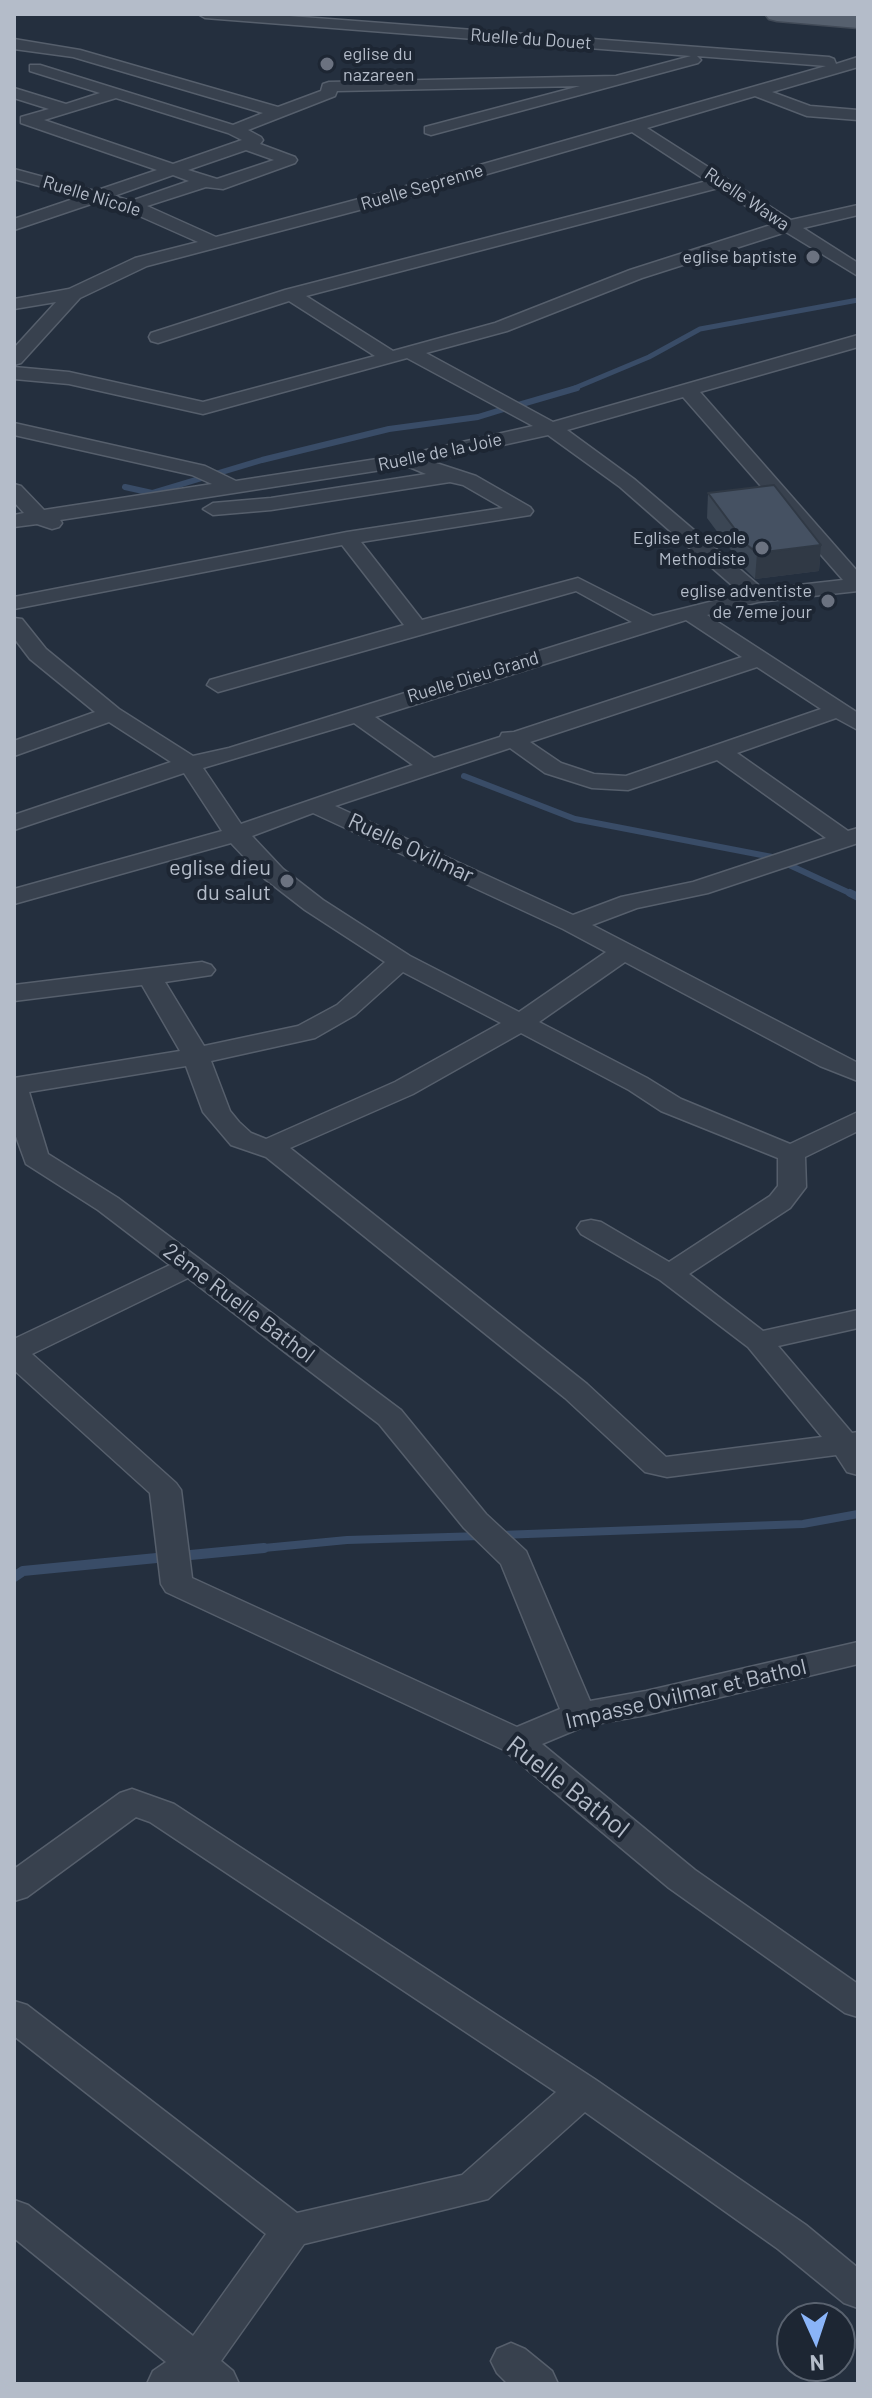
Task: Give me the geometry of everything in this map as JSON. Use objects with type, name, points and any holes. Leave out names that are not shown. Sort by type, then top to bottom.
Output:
[{"type":"main road","points":[[780,14],[858,21]]},
{"type":"street","name":"Ruelle du Douet","points":[[205,14],[856,63]]},
{"type":"street","points":[[14,44],[75,53],[277,112]]},
{"type":"street","points":[[431,130],[716,54]]},
{"type":"street","name":"Ruelle Seprenne","points":[[14,359],[74,294],[141,262],[395,195],[856,63]]},
{"type":"street","points":[[14,225],[255,140],[234,130],[35,68]]},
{"type":"street","points":[[22,122],[160,80]]},
{"type":"street","points":[[234,130],[329,93],[329,87],[615,80]]},
{"type":"street","points":[[753,90],[807,111],[858,115]]},
{"type":"street","points":[[14,93],[67,110]]},
{"type":"street","points":[[22,122],[173,168],[217,185],[289,160],[246,144]]},
{"type":"street","name":"Ruelle Wawa","points":[[635,127],[787,226],[854,265]]},
{"type":"street","name":"Ruelle Nicole","points":[[14,174],[132,206],[213,242]]},
{"type":"street","points":[[132,206],[206,181]]},
{"type":"street","points":[[158,337],[291,294],[723,182]]},
{"type":"street","points":[[14,373],[69,378],[203,408],[501,327],[636,274],[787,226],[858,210]]},
{"type":"street","points":[[14,304],[74,294]]},
{"type":"street","points":[[291,294],[400,355],[552,428],[627,483],[758,596]]},
{"type":"street","name":"Ruelle de la Joie","points":[[14,521],[227,483],[409,460],[552,428],[858,341]]},
{"type":"street","points":[[687,389],[858,585]]},
{"type":"street","points":[[14,429],[198,470],[227,483]]},
{"type":"street","points":[[14,603],[347,538],[523,511],[469,480],[409,460]]},
{"type":"street","points":[[14,490],[38,516],[52,524],[271,504],[450,476]]},
{"type":"street","points":[[347,538],[417,628]]},
{"type":"street","points":[[218,685],[578,584],[650,623]]},
{"type":"street","name":"Ruelle Dieu Grand","points":[[14,823],[189,764],[236,753],[688,612],[758,596],[858,585]]},
{"type":"street","points":[[688,612],[858,723]]},
{"type":"street","points":[[14,624],[38,654],[111,714],[189,764],[236,834],[274,874],[314,905],[401,961],[638,1084],[671,1105],[791,1154],[858,1120]]},
{"type":"street","points":[[14,662],[38,654]]},
{"type":"street","points":[[14,897],[236,834],[429,765],[759,659]]},
{"type":"street","points":[[510,738],[553,768],[592,781],[628,783],[838,710]]},
{"type":"street","points":[[14,749],[111,714]]},
{"type":"street","points":[[356,714],[429,765]]},
{"type":"street","points":[[719,751],[851,837]]},
{"type":"street","name":"Ruelle Ovilmar","points":[[314,805],[572,924],[858,1073]]},
{"type":"street","points":[[572,924],[630,902],[699,888],[851,837]]},
{"type":"street","points":[[268,1148],[404,1088],[520,1023],[624,951]]},
{"type":"street","points":[[14,1087],[196,1056],[306,1032],[346,1010],[401,961]]},
{"type":"street","points":[[14,993],[202,970]]},
{"type":"street","points":[[149,976],[196,1056],[217,1112],[229,1128],[241,1139],[268,1148],[311,1179],[576,1391],[656,1465],[667,1467],[854,1451]]},
{"type":"street","name":"2ème Ruelle Bathol","points":[[14,1087],[36,1158],[108,1204],[390,1417],[475,1521],[515,1559],[579,1715]]},
{"type":"street","points":[[670,1274],[780,1202],[792,1187],[794,1171],[791,1154]]},
{"type":"street","points":[[591,1228],[670,1274],[758,1341],[854,1451]]},
{"type":"street","points":[[14,1353],[191,1266]]},
{"type":"street","points":[[758,1341],[858,1319]]},
{"type":"street","name":"Ruelle Bathol","points":[[14,1353],[165,1490],[177,1584],[516,1741],[682,1879],[858,2003]]},
{"type":"street","name":"Impasse Ovilmar et Bathol","points":[[516,1741],[579,1715],[646,1703],[858,1653]]},
{"type":"street","points":[[14,1888],[132,1802],[162,1813],[583,2091],[792,2237],[858,2291]]},
{"type":"street","points":[[14,2015],[291,2231]]},
{"type":"street","points":[[14,2216],[152,2324],[194,2377],[291,2231],[474,2188],[583,2091]]},
{"type":"building","points":[[774,485],[821,545],[757,553],[746,544],[708,493]]},
{"type":"waterway","points":[[570,390],[649,357],[700,329],[858,300]]},
{"type":"waterway","points":[[515,406],[577,388]]},
{"type":"waterway","points":[[125,487],[152,493],[262,460],[389,429],[478,417],[504,409]]},
{"type":"waterway","points":[[464,776],[575,819],[772,857],[854,895]]},
{"type":"waterway","points":[[850,893],[854,895]]},
{"type":"waterway","points":[[854,895],[858,897]]},
{"type":"waterway","points":[[500,1535],[803,1524],[858,1514]]},
{"type":"waterway","points":[[243,1550],[347,1540],[482,1536]]},
{"type":"waterway","points":[[243,1550],[264,1548]]},
{"type":"waterway","points":[[180,1556],[243,1550]]},
{"type":"waterway","points":[[14,1577],[23,1571],[167,1557]]},
{"type":"place","name":"eglise du nazareen","points":[[327,64]]},
{"type":"place","name":"eglise baptiste","points":[[813,257]]},
{"type":"place","name":"Eglise et ecole Methodiste","points":[[762,548]]},
{"type":"place","name":"eglise adventiste de 7eme jour","points":[[828,601]]},
{"type":"place","name":"eglise dieu du salut","points":[[287,881]]}]
